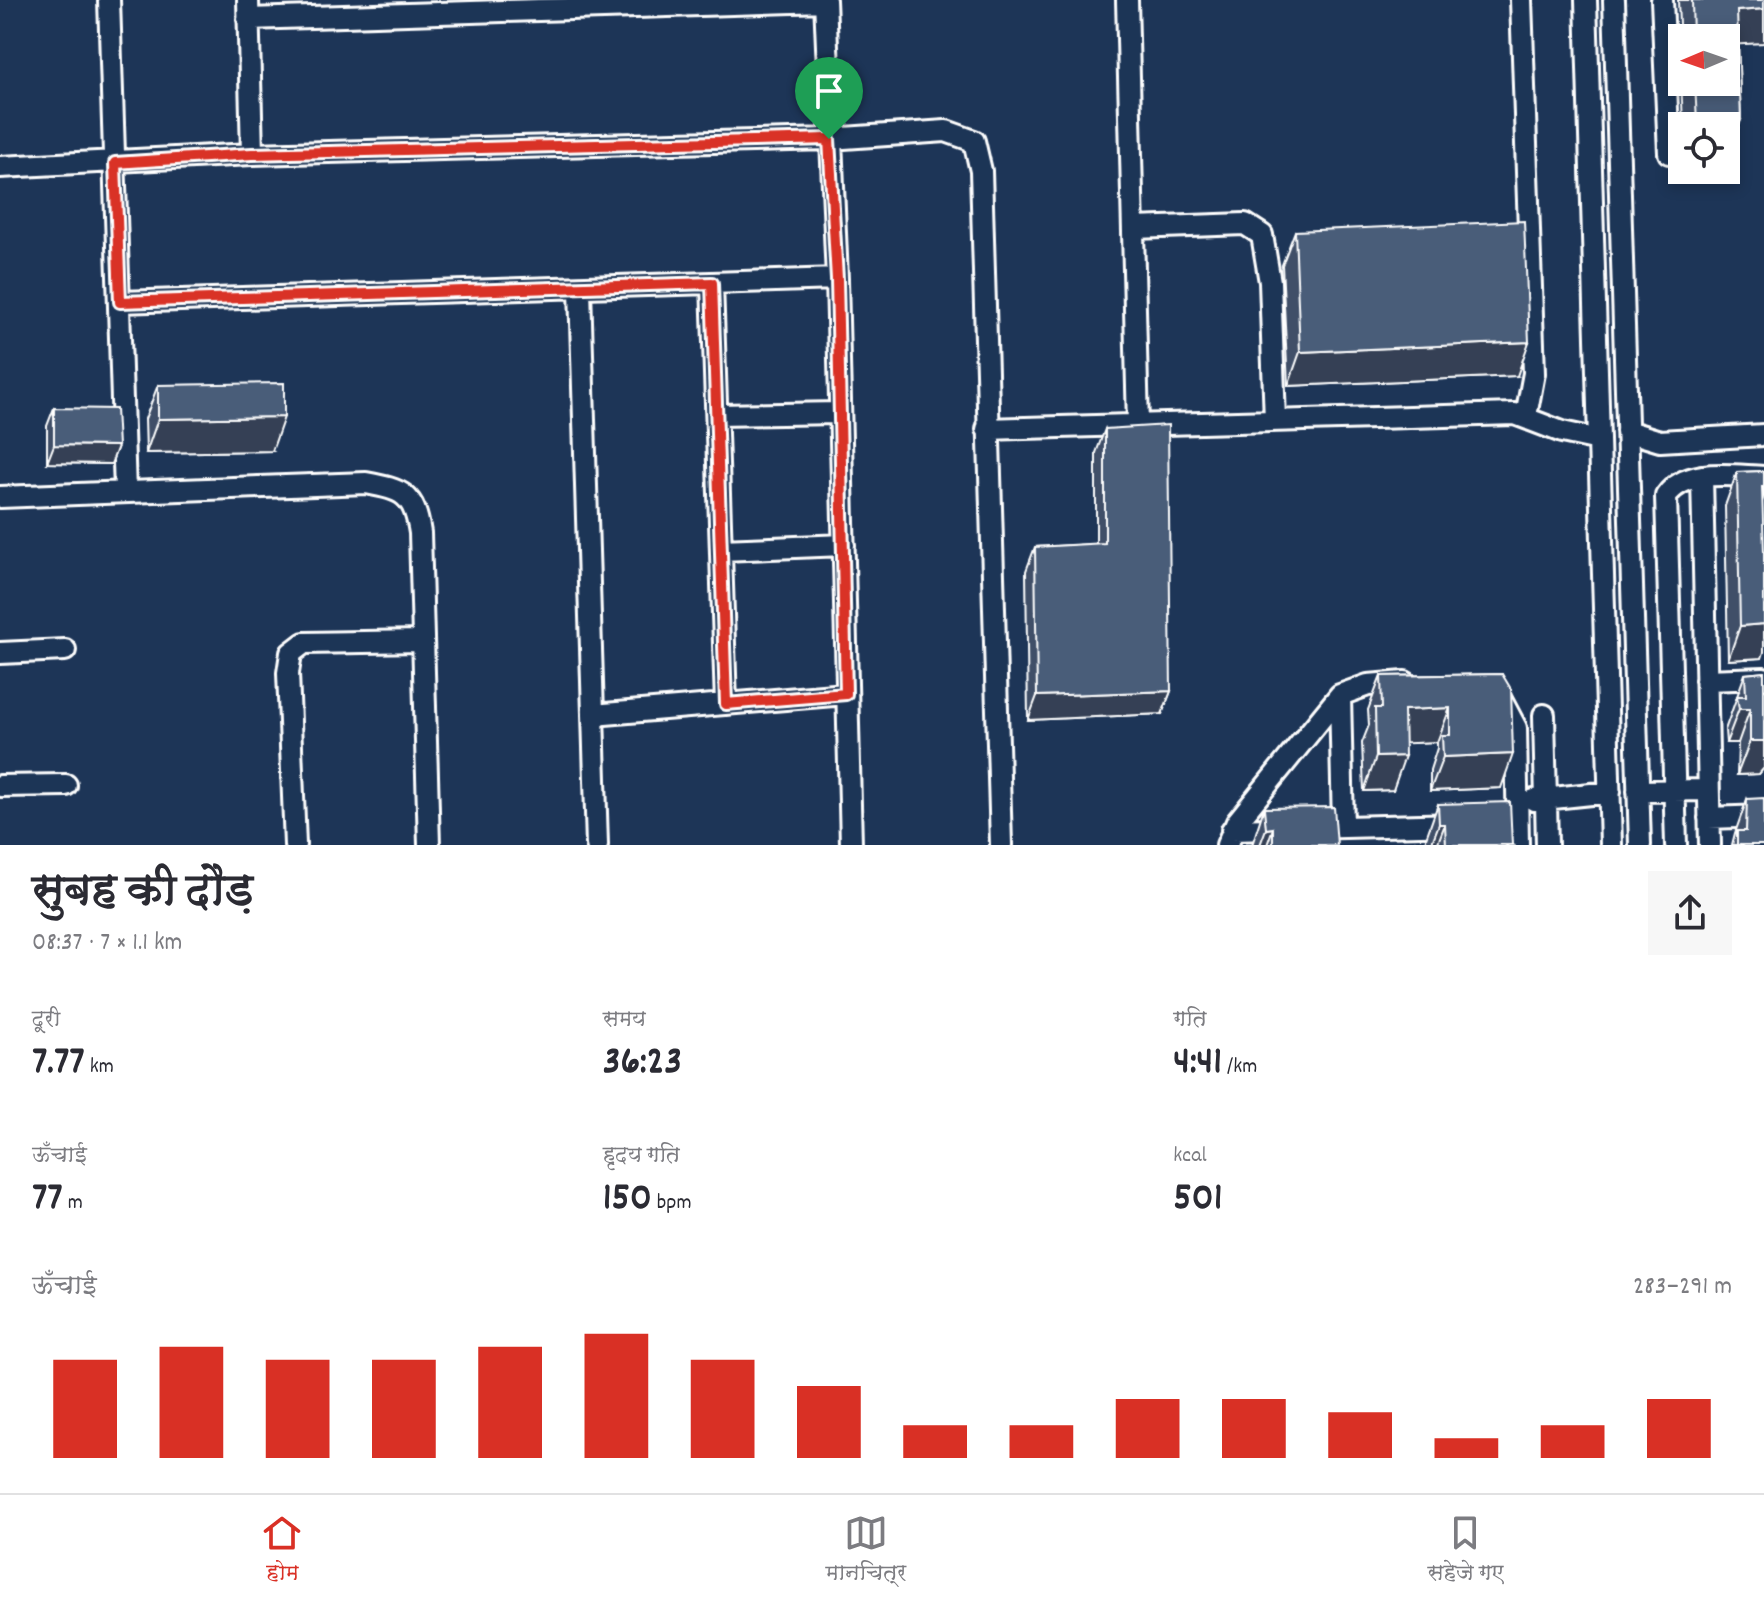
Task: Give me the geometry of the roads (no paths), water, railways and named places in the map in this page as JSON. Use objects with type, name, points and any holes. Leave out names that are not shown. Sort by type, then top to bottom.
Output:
[{"type":"street","points":[[109,0],[125,492]]},
{"type":"street","points":[[252,154],[248,9],[825,0],[837,279],[851,845]]},
{"type":"street","points":[[1127,0],[1138,425]]},
{"type":"street","points":[[1521,0],[1534,373],[1526,416]]},
{"type":"street","points":[[1586,0],[1611,845]]},
{"type":"street","points":[[1614,0],[1640,845]]},
{"type":"street","points":[[1662,0],[1668,131]]},
{"type":"street","points":[[0,167],[252,154],[829,139],[946,131],[974,141],[981,171],[1001,845]]},
{"type":"street","points":[[1135,228],[1245,224],[1262,235],[1270,282],[1275,421]]},
{"type":"street","points":[[120,302],[837,279]]},
{"type":"street","points":[[712,283],[726,704]]},
{"type":"street","points":[[580,289],[597,845]]},
{"type":"street","points":[[717,415],[839,413]]},
{"type":"street","points":[[987,429],[1526,416],[1562,432],[1599,440]]},
{"type":"street","points":[[1627,431],[1660,441],[1764,435]]},
{"type":"street","points":[[1676,845],[1666,496],[1672,487],[1702,476],[1764,477]]},
{"type":"street","points":[[1702,476],[1710,845]]},
{"type":"street","points":[[0,497],[366,483],[404,493],[416,507],[420,533],[429,845]]},
{"type":"street","points":[[721,550],[844,545]]},
{"type":"street","points":[[295,845],[288,673],[291,653],[304,643],[422,641]]},
{"type":"street","points":[[0,653],[65,650]]},
{"type":"street","points":[[1706,680],[1764,678]]},
{"type":"street","points":[[1230,837],[1340,695],[1368,685],[1421,682]]},
{"type":"street","points":[[1483,684],[1496,692],[1516,728],[1506,818],[1518,845]]},
{"type":"street","points":[[593,715],[846,694]]},
{"type":"street","points":[[1340,695],[1343,827]]},
{"type":"street","points":[[1544,715],[1547,845]]},
{"type":"street","points":[[0,786],[66,785]]},
{"type":"street","points":[[1638,791],[1708,790]]},
{"type":"street","points":[[1230,837],[1506,818],[1547,799],[1610,792]]},
{"type":"street","points":[[1709,818],[1764,816]]}]
